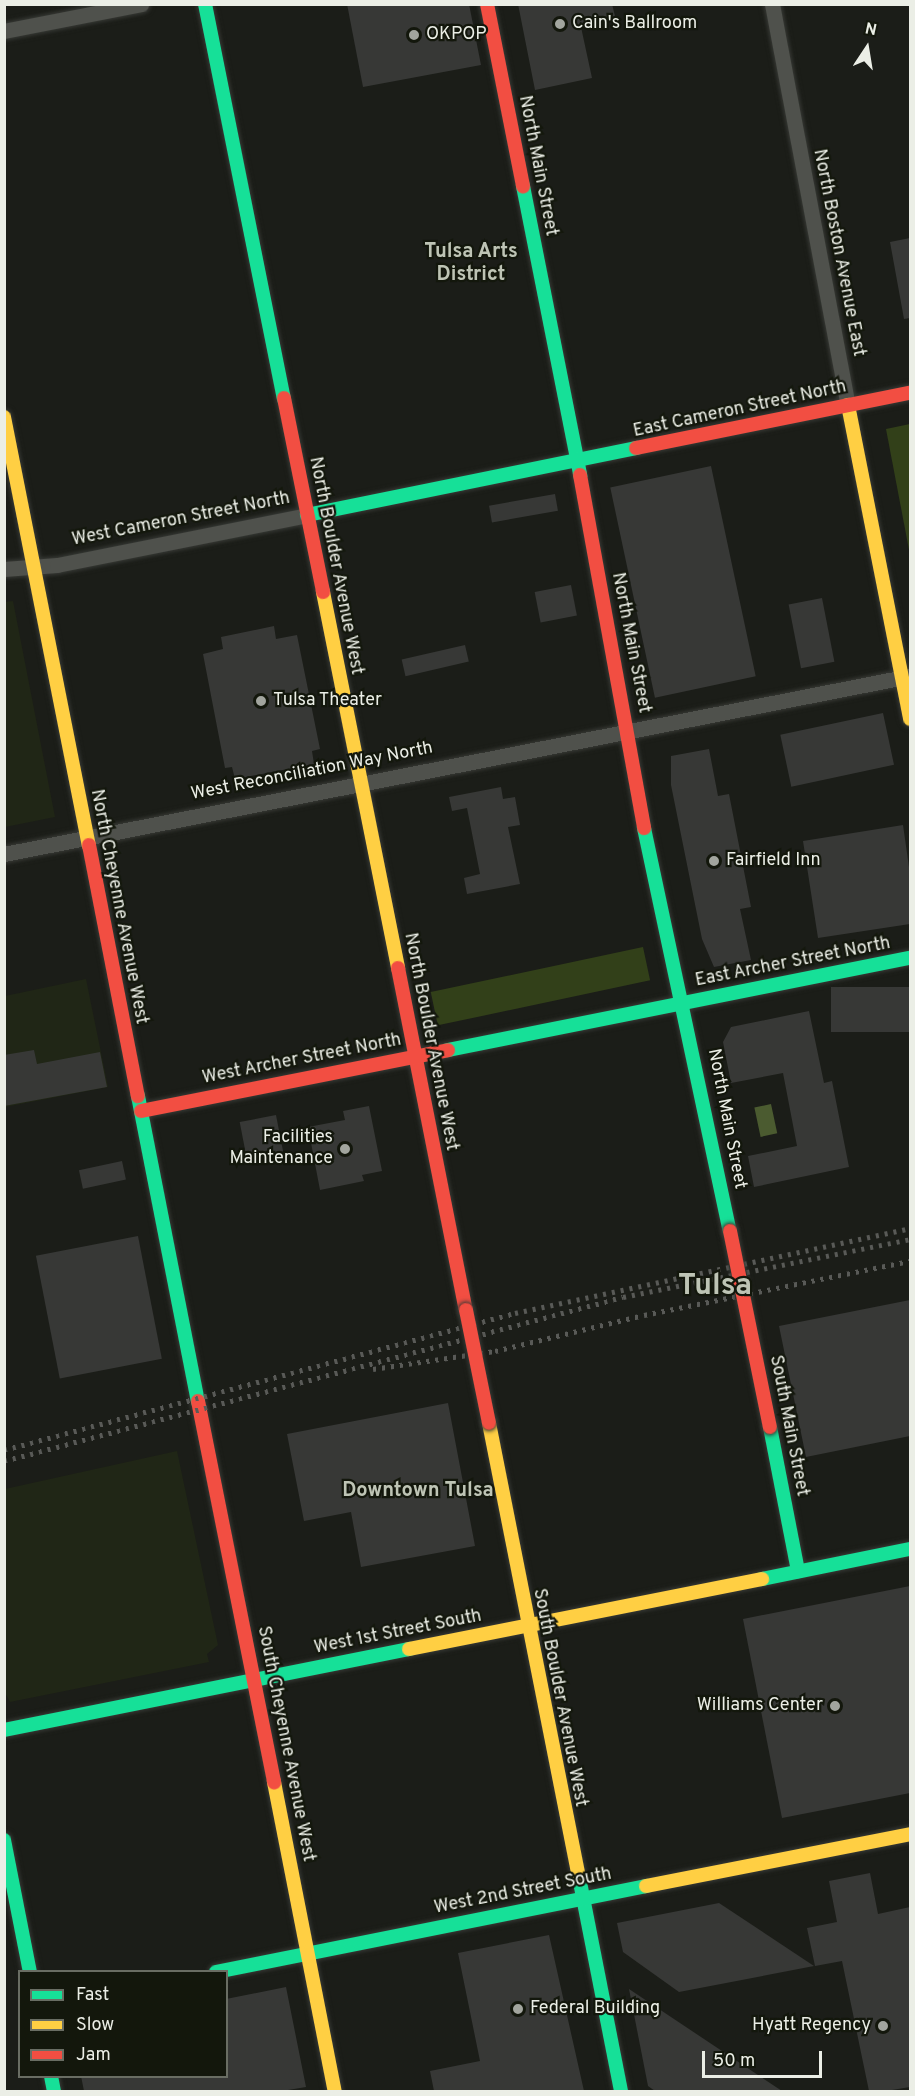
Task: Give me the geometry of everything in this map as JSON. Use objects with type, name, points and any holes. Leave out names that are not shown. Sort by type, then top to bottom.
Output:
[{"type":"street","points":[[4,32],[141,4]]},
{"type":"street","name":"North Boulder Avenue West","points":[[205,4],[466,1310]]},
{"type":"street","name":"North Main Street","points":[[487,4],[628,729],[629,756],[691,1040],[741,1288]]},
{"type":"street","name":"North Boston Avenue East","points":[[771,4],[848,405],[907,677],[910,719]]},
{"type":"street","name":"East Cameron Street North","points":[[577,464],[910,393]]},
{"type":"street","name":"North Cheyenne Avenue West","points":[[4,417],[85,836],[200,1403]]},
{"type":"street","name":"West Cameron Street North","points":[[4,569],[34,566],[577,464]]},
{"type":"street","name":"West Reconciliation Way North","points":[[4,854],[628,729],[907,677]]},
{"type":"street","name":"East Archer Street North","points":[[682,1003],[910,958]]},
{"type":"street","name":"West Archer Street North","points":[[141,1111],[682,1003]]},
{"type":"street","name":"South Main Street","points":[[741,1288],[798,1572]]},
{"type":"street","name":"South Boulder Avenue West","points":[[466,1310],[580,1898],[621,2091]]},
{"type":"street","name":"South Cheyenne Avenue West","points":[[200,1403],[335,2091]]},
{"type":"street","name":"West 1st Street South","points":[[4,1730],[910,1548]]},
{"type":"street","name":"West 2nd Street South","points":[[221,1970],[910,1834]]},
{"type":"street","points":[[4,1840],[30,1970]]},
{"type":"shaded area","points":[[910,424],[910,555],[886,429]]},
{"type":"shaded area","points":[[13,601],[55,817],[5,827],[4,602]]},
{"type":"shaded area","points":[[643,947],[650,980],[438,1025],[431,992]]},
{"type":"shaded area","points":[[86,979],[108,1087],[5,1107],[5,996]]},
{"type":"shaded area","points":[[771,1104],[777,1133],[761,1137],[754,1108]]},
{"type":"shaded area","points":[[177,1451],[218,1645],[207,1654],[209,1662],[10,1702],[4,1691],[5,1489]]},
{"type":"building","name":"OKPOP","points":[[347,4],[469,4],[481,65],[363,87]]},
{"type":"building","points":[[518,4],[612,4],[616,20],[581,27],[592,78],[535,90]]},
{"type":"building","points":[[910,238],[910,318],[904,319],[890,242]]},
{"type":"building","points":[[711,466],[756,676],[655,698],[610,487]]},
{"type":"building","points":[[555,494],[558,511],[492,522],[489,506]]},
{"type":"building","points":[[571,585],[577,615],[541,622],[535,592]]},
{"type":"building","points":[[822,598],[834,662],[801,668],[789,604]]},
{"type":"building","name":"Tulsa Theater","points":[[274,626],[276,639],[297,635],[320,749],[312,751],[314,764],[235,779],[232,767],[225,768],[203,654],[223,649],[221,637]]},
{"type":"building","points":[[465,645],[469,662],[405,676],[402,660]]},
{"type":"building","points":[[883,713],[894,765],[791,787],[780,735]]},
{"type":"building","name":"Fairfield Inn","points":[[709,749],[718,796],[729,794],[751,907],[740,909],[751,960],[714,967],[702,939],[671,785],[671,756]]},
{"type":"building","points":[[501,787],[503,799],[515,797],[520,825],[508,827],[520,884],[467,894],[464,878],[480,874],[467,808],[452,811],[449,797]]},
{"type":"building","points":[[903,825],[910,874],[910,924],[818,938],[803,841]]},
{"type":"building","points":[[831,987],[910,987],[910,1032],[831,1032]]},
{"type":"building","points":[[809,1011],[824,1083],[832,1081],[849,1167],[754,1187],[748,1156],[797,1146],[783,1073],[731,1083],[723,1042],[731,1027]]},
{"type":"building","points":[[34,1050],[37,1064],[100,1052],[107,1087],[4,1106],[4,1055]]},
{"type":"building","name":"Facilities Maintenance","points":[[369,1106],[382,1171],[362,1175],[364,1181],[320,1190],[308,1127],[345,1120],[343,1111]]},
{"type":"building","points":[[276,1115],[283,1151],[247,1158],[240,1122]]},
{"type":"building","points":[[122,1161],[126,1180],[83,1189],[79,1170]]},
{"type":"building","points":[[138,1236],[162,1359],[60,1379],[36,1256]]},
{"type":"building","points":[[910,1300],[910,1436],[806,1457],[779,1326]]},
{"type":"building","points":[[448,1403],[475,1546],[361,1567],[351,1512],[304,1521],[287,1434]]},
{"type":"building","name":"Williams Center","points":[[910,1586],[910,1793],[782,1818],[743,1619]]},
{"type":"building","name":"Hyatt Regency","points":[[870,1873],[878,1914],[910,1907],[910,2087],[886,2091],[869,2091],[842,1961],[815,1966],[807,1928],[837,1922],[829,1881]]},
{"type":"building","points":[[719,1903],[814,1966],[679,1992],[623,1952],[617,1923]]},
{"type":"building","name":"Federal Building","points":[[549,1935],[584,2091],[434,2091],[430,2071],[480,2061],[458,1953]]},
{"type":"building","points":[[286,1987],[306,2087],[282,2091],[84,2091],[81,2078],[228,2078],[228,1999]]},
{"type":"building","points":[[629,1989],[782,2091],[655,2091],[648,2086]]},
{"type":"railway","points":[[4,1450],[515,1313],[910,1228]]},
{"type":"railway","points":[[4,1461],[623,1297],[910,1239]]},
{"type":"railway","points":[[373,1369],[495,1351],[644,1315],[910,1261]]},
{"type":"traffic: fast","points":[[205,4],[284,398]]},
{"type":"traffic: fast","points":[[523,186],[580,475]]},
{"type":"traffic: fast","points":[[307,515],[636,448]]},
{"type":"traffic: fast","points":[[644,828],[730,1231]]},
{"type":"traffic: fast","points":[[448,1050],[910,958]]},
{"type":"traffic: fast","points":[[138,1096],[198,1401]]},
{"type":"traffic: fast","points":[[770,1427],[798,1571]]},
{"type":"traffic: fast","points":[[762,1579],[910,1549]]},
{"type":"traffic: fast","points":[[4,1730],[409,1649]]},
{"type":"traffic: fast","points":[[4,1840],[30,1970]]},
{"type":"traffic: fast","points":[[579,1877],[621,2092]]},
{"type":"traffic: fast","points":[[226,1970],[646,1886]]},
{"type":"traffic: fast","points":[[51,2078],[54,2092]]},
{"type":"traffic: slow","points":[[848,405],[910,719]]},
{"type":"traffic: slow","points":[[4,417],[89,845]]},
{"type":"traffic: slow","points":[[323,592],[398,968]]},
{"type":"traffic: slow","points":[[489,1423],[579,1877]]},
{"type":"traffic: slow","points":[[409,1649],[762,1579]]},
{"type":"traffic: slow","points":[[274,1782],[335,2092]]},
{"type":"traffic: slow","points":[[646,1886],[910,1834]]},
{"type":"traffic: jam","points":[[487,4],[523,186]]},
{"type":"traffic: jam","points":[[636,448],[910,393]]},
{"type":"traffic: jam","points":[[284,398],[323,592]]},
{"type":"traffic: jam","points":[[580,475],[644,828]]},
{"type":"traffic: jam","points":[[89,845],[138,1096]]},
{"type":"traffic: jam","points":[[398,968],[466,1310]]},
{"type":"traffic: jam","points":[[141,1111],[448,1050]]},
{"type":"traffic: jam","points":[[730,1231],[770,1427]]},
{"type":"traffic: jam","points":[[466,1310],[489,1423]]},
{"type":"traffic: jam","points":[[198,1401],[274,1782]]},
{"type":"place","name":"Cain's Ballroom","points":[[560,24]]},
{"type":"place","name":"OKPOP","points":[[414,35]]},
{"type":"place","name":"Tulsa Theater","points":[[261,701]]},
{"type":"place","name":"Fairfield Inn","points":[[714,861]]},
{"type":"place","name":"Facilities Maintenance","points":[[345,1149]]},
{"type":"place","name":"Williams Center","points":[[835,1706]]},
{"type":"place","name":"Federal Building","points":[[518,2009]]},
{"type":"place","name":"Hyatt Regency","points":[[883,2026]]},
{"type":"district","name":"Tulsa Arts District","points":[[471,264]]},
{"type":"district","name":"Tulsa","points":[[715,1287]]},
{"type":"district","name":"Downtown Tulsa","points":[[418,1491]]}]
